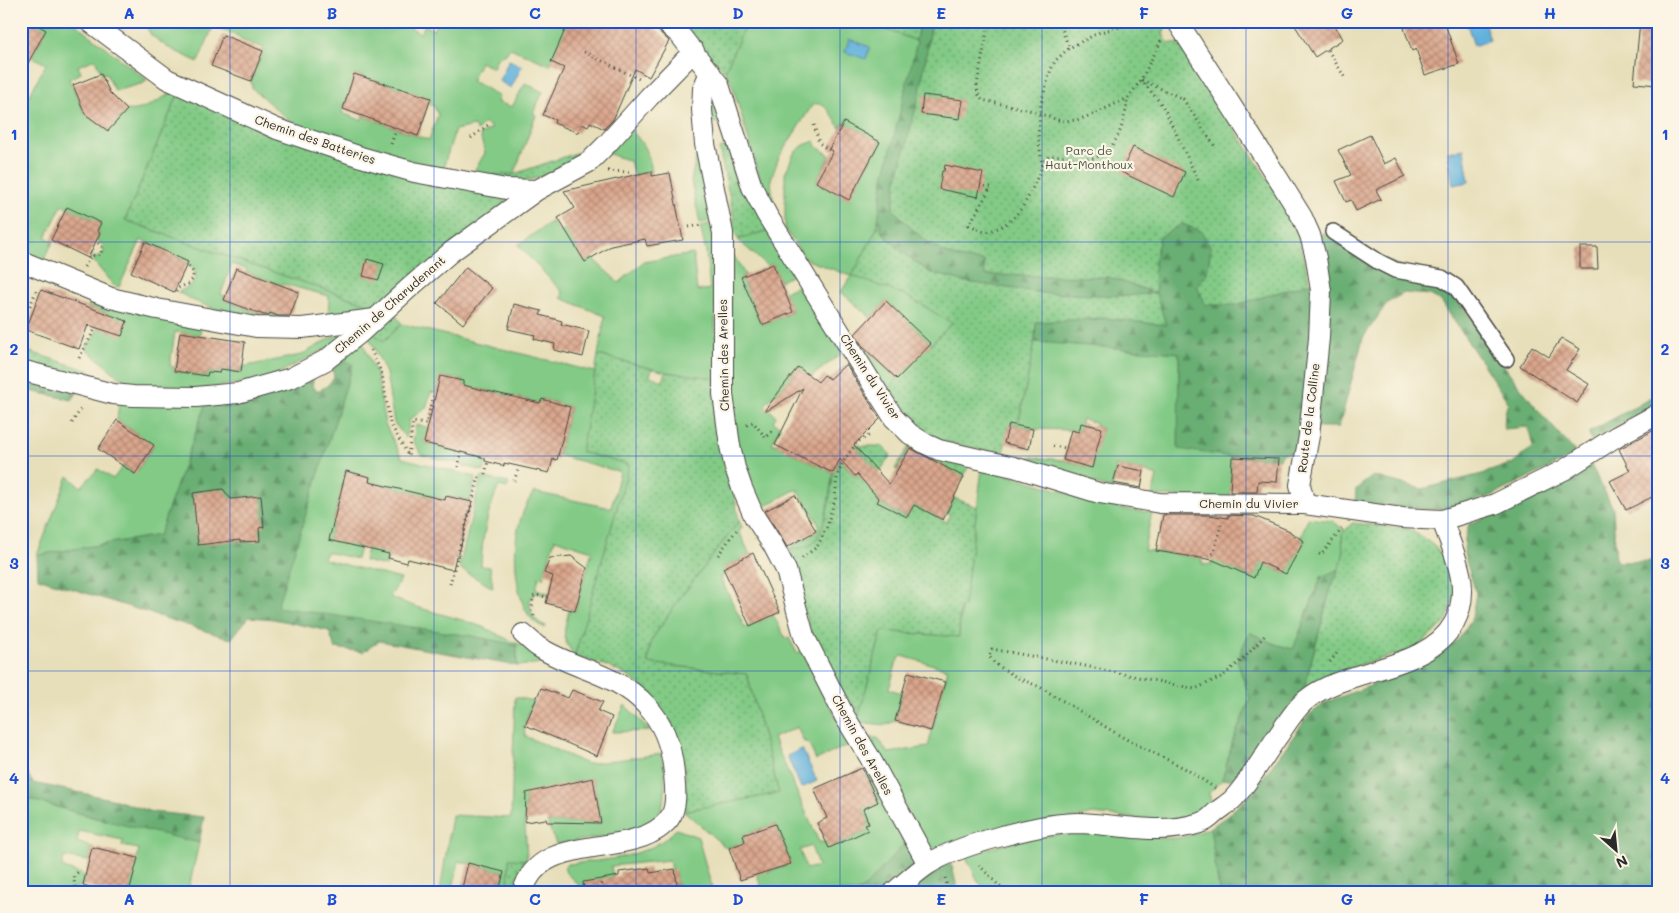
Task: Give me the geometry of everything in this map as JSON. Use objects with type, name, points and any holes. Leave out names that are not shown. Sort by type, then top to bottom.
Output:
[{"type":"street","name":"Chemin des Batteries","points":[[89,21],[167,79],[277,129],[361,157],[414,172],[506,189],[537,190]]},
{"type":"street","name":"Chemin du Vivier","points":[[664,21],[694,51],[722,92],[752,187],[767,215],[894,418],[910,434],[939,450],[1014,468],[1099,493],[1160,504],[1305,504]]},
{"type":"street","name":"Route de la Colline","points":[[1180,26],[1302,217],[1314,250],[1321,300],[1309,436],[1300,486],[1305,504]]},
{"type":"street","name":"Chemin de Charudenant","points":[[21,370],[114,394],[196,397],[238,393],[291,378],[326,360],[360,333],[452,252],[537,190],[589,162],[694,51]]},
{"type":"street","name":"Chemin des Arelles","points":[[710,72],[703,89],[702,110],[705,144],[723,233],[723,394],[735,468],[754,516],[773,545],[786,570],[804,636],[845,717],[869,756],[928,864]]},
{"type":"street","points":[[1333,232],[1379,262],[1395,270],[1442,278],[1456,287],[1506,359]]},
{"type":"street","points":[[21,261],[111,298],[157,309],[256,327],[302,328],[375,319]]},
{"type":"street","points":[[1305,504],[1402,518],[1442,520],[1495,504],[1564,470],[1617,436],[1658,414]]},
{"type":"street","points":[[894,892],[928,864],[956,851],[994,838],[1040,828],[1076,823],[1154,829],[1203,823],[1232,800],[1290,718],[1306,700],[1321,690],[1412,657],[1444,637],[1453,624],[1461,604],[1462,584],[1442,520]]},
{"type":"street","points":[[523,634],[545,650],[626,687],[643,701],[655,715],[668,744],[673,761],[676,798],[672,814],[667,822],[657,831],[634,841],[565,852],[540,864],[524,886],[523,892]]},
{"type":"path","points":[[989,21],[976,85],[982,100],[1040,114],[1060,121],[1077,120],[1128,98]]},
{"type":"path","points":[[1059,21],[1069,48]]},
{"type":"path","points":[[1042,168],[1038,134],[1040,103],[1055,61],[1069,48],[1100,32],[1143,21]]},
{"type":"path","points":[[980,186],[991,187],[969,225],[985,232],[999,229],[1015,217],[1025,204],[1046,158],[1052,155],[1078,159],[1101,155],[1110,149],[1116,141],[1124,121],[1128,98],[1141,80],[1161,41],[1180,26]]},
{"type":"path","points":[[1328,50],[1345,78]]},
{"type":"path","points":[[584,52],[629,73],[656,90]]},
{"type":"path","points":[[1141,80],[1183,98],[1216,148]]},
{"type":"path","points":[[1141,80],[1163,106],[1198,180]]},
{"type":"path","points":[[471,138],[488,125]]},
{"type":"path","points":[[814,125],[819,143],[832,152]]},
{"type":"path","points":[[21,204],[25,213],[21,219]]},
{"type":"path","points":[[83,269],[90,256],[99,255],[102,251],[96,241]]},
{"type":"path","points":[[174,298],[178,288],[188,284],[193,279],[193,272],[188,265]]},
{"type":"path","points":[[78,358],[95,329]]},
{"type":"path","points":[[360,333],[365,338],[382,374],[390,423],[408,455],[413,422],[426,424],[433,396]]},
{"type":"path","points":[[728,432],[753,422],[766,438],[773,430]]},
{"type":"path","points":[[786,570],[817,547],[831,514],[835,499],[837,477],[843,462],[857,442],[872,434]]},
{"type":"path","points":[[1052,446],[1066,448]]},
{"type":"path","points":[[458,467],[461,452]]},
{"type":"path","points":[[450,584],[488,462]]},
{"type":"path","points":[[514,481],[519,466]]},
{"type":"path","points":[[1208,556],[1214,553],[1225,505]]},
{"type":"path","points":[[718,555],[741,524],[754,516]]},
{"type":"path","points":[[1319,554],[1321,555],[1343,528]]},
{"type":"path","points":[[538,621],[533,613],[532,600],[536,595],[547,597]]},
{"type":"path","points":[[1232,800],[1186,769],[1124,738],[1094,718],[1018,678],[995,664],[989,656],[992,649],[1195,689],[1223,676],[1246,656],[1266,633]]},
{"type":"path","points":[[975,862],[1005,892]]},
{"type":"path","points":[[77,892],[73,877],[81,870]]},
{"type":"path","points":[[594,892],[603,882]]},
{"type":"green space","points":[[31,21],[72,21],[147,80],[144,83],[115,91],[106,73],[102,74],[95,59],[78,66],[81,73],[69,79],[85,114],[108,131],[127,110],[147,107],[180,89],[125,220],[379,308],[328,316],[329,296],[281,285],[232,264],[221,294],[225,296],[224,300],[268,317],[270,313],[289,320],[224,312],[224,309],[221,308],[220,311],[192,300],[178,292],[193,283],[195,274],[192,267],[176,256],[141,240],[119,287],[113,285],[91,258],[99,257],[104,252],[102,244],[96,240],[100,233],[97,231],[101,223],[62,205],[46,237],[53,242],[43,261],[21,251],[21,221],[29,212],[25,203],[21,201],[27,188],[21,185],[21,111],[46,64],[32,57],[46,30]]},
{"type":"green space","points":[[143,21],[398,21],[420,33],[425,25],[433,30],[438,21],[562,21],[589,37],[582,54],[559,44],[550,65],[510,48],[506,54],[497,58],[493,68],[480,62],[471,81],[499,97],[497,102],[512,107],[525,83],[543,92],[533,113],[536,115],[514,174],[476,176],[474,171],[485,153],[480,135],[492,128],[485,123],[477,131],[474,126],[455,130],[442,172],[300,130],[252,88],[251,81],[264,48],[213,27],[198,62],[167,47],[151,35]],"holes":[[[355,74],[402,89],[401,94],[434,106],[438,115],[429,140],[363,116],[361,120],[342,113]]]},
{"type":"green space","points":[[675,21],[747,21],[725,71]]},
{"type":"green space","points":[[747,21],[862,21],[917,41],[883,182],[877,228],[852,276],[905,295],[952,323],[931,344],[886,301],[871,318],[841,292],[851,276],[804,257],[785,229],[785,174],[794,153],[804,145],[815,141],[817,147],[830,155],[816,182],[849,199],[880,142],[844,122],[840,128],[826,108],[822,105],[813,104],[779,157],[771,179],[773,203],[762,185],[732,84],[725,71]]},
{"type":"green space","name":"Parc de Haut-Monthoux","points":[[862,21],[1165,21],[1166,25],[1163,34],[1168,43],[1179,44],[1280,198],[1299,238],[1314,303],[1200,328],[1156,294],[1167,325],[1036,322],[1035,342],[1019,421],[1016,425],[1009,424],[1003,455],[928,438],[899,412],[887,393],[897,379],[946,329],[852,276],[877,228],[883,182],[917,41]]},
{"type":"green space","points":[[920,21],[932,21],[920,92],[897,180],[893,209],[921,237],[938,249],[959,258],[984,261],[985,275],[1108,277],[1156,293],[1126,296],[1042,293],[966,282],[929,272],[901,251],[882,232],[878,216],[883,182]]},
{"type":"green space","points":[[180,89],[511,197],[379,308],[125,220]]},
{"type":"green space","points":[[710,106],[717,107],[769,230],[738,239],[733,230],[734,217],[719,149],[728,146],[722,124],[713,122]]},
{"type":"green space","points":[[631,130],[645,149],[652,171],[634,175],[630,161],[607,153]]},
{"type":"green space","points":[[579,152],[577,160],[550,173],[529,180],[510,182],[470,178],[474,171],[477,176],[514,174]]},
{"type":"green space","points":[[699,155],[713,220],[700,223],[691,181],[696,157]]},
{"type":"green space","points":[[552,221],[559,232],[565,229],[585,262],[592,258],[619,283],[643,262],[693,254],[697,291],[710,289],[706,252],[700,226],[714,223],[716,378],[666,372],[598,355],[605,316],[561,298],[563,293],[518,245]]},
{"type":"green space","points":[[1182,224],[1201,231],[1211,248],[1207,273],[1197,286],[1206,305],[1236,305],[1329,277],[1319,238],[1321,233],[1328,234],[1433,281],[1453,293],[1510,374],[1543,416],[1577,454],[1491,496],[1439,510],[1355,504],[1356,489],[1373,476],[1422,489],[1482,474],[1513,463],[1533,447],[1528,427],[1504,429],[1508,402],[1441,301],[1430,295],[1404,293],[1387,303],[1363,338],[1339,427],[1305,427],[1296,453],[1282,453],[1279,459],[1232,457],[1178,450],[1179,353],[1035,342],[1036,322],[1104,318],[1166,325],[1156,293],[1154,263],[1160,237]]},
{"type":"green space","points":[[769,230],[796,274],[780,281],[773,264],[767,266],[738,240]]},
{"type":"green space","points":[[730,249],[745,275],[741,277],[762,325],[793,312],[784,292],[802,284],[842,353],[811,377],[797,367],[790,377],[795,381],[774,395],[765,405],[776,416],[773,422],[781,427],[772,443],[833,473],[826,513],[819,534],[808,546],[802,548],[784,551],[817,532],[819,524],[798,490],[763,507],[755,503],[732,422]]},
{"type":"green space","points":[[92,299],[201,326],[200,335],[175,332],[170,366],[174,367],[174,371],[207,376],[208,372],[220,373],[221,369],[241,372],[242,367],[301,355],[340,333],[342,336],[339,342],[267,379],[203,389],[144,388],[133,385],[118,376],[85,348],[92,340],[98,328],[110,315],[88,307]]},
{"type":"green space","points":[[393,312],[402,324],[384,341],[370,332]]},
{"type":"green space","points":[[402,324],[595,372],[581,452],[629,465],[575,655],[567,644],[564,634],[569,610],[575,611],[592,551],[555,539],[543,578],[539,577],[536,589],[548,593],[548,595],[535,593],[530,600],[533,616],[538,622],[546,626],[545,628],[536,623],[529,615],[520,594],[515,555],[518,528],[525,507],[534,492],[611,508],[620,472],[558,455],[570,407],[542,399],[540,403],[463,385],[463,381],[441,376],[436,393],[431,392],[426,408],[410,419],[406,438],[394,423],[386,373],[368,335],[370,332],[384,341]]},
{"type":"green space","points":[[853,337],[897,379],[887,393]]},
{"type":"green space","points":[[361,339],[377,376],[385,424],[402,458],[476,477],[470,501],[447,496],[445,500],[369,482],[370,477],[346,471],[329,539],[360,547],[357,559],[326,552],[323,559],[401,579],[390,597],[486,628],[515,642],[526,645],[542,663],[517,666],[517,645],[472,636],[277,607],[353,364],[339,358]]},
{"type":"green space","points":[[1035,342],[1179,353],[1178,449],[1232,457],[1230,498],[1152,496],[1157,476],[1144,471],[1116,466],[1112,489],[1029,464],[1030,457],[1063,460],[1090,467],[1102,428],[1095,426],[1096,423],[1082,419],[1079,432],[1033,429],[1016,425],[1019,421]]},
{"type":"green space","points":[[21,349],[87,370],[111,384],[21,364]]},
{"type":"green space","points":[[598,355],[652,368],[650,376],[663,381],[666,372],[716,378],[739,521],[678,601],[651,641],[648,663],[747,674],[779,793],[684,811],[685,778],[681,748],[669,720],[660,707],[643,688],[626,675],[605,665],[574,656],[629,465],[581,452]]},
{"type":"green space","points":[[339,358],[353,363],[278,606],[472,636],[517,645],[517,666],[379,641],[363,652],[335,648],[329,631],[274,619],[249,617],[231,639],[38,578],[37,555],[159,535],[206,403],[314,376],[312,386],[318,391],[327,386],[334,378],[332,364]]},
{"type":"green space","points":[[21,378],[79,390],[72,400],[21,389]]},
{"type":"green space","points":[[1658,394],[1658,402],[1591,441],[1589,432]]},
{"type":"green space","points":[[119,402],[206,403],[159,535],[37,555],[68,476],[81,487],[98,469],[113,479],[123,466],[135,474],[154,445],[117,420]]},
{"type":"green space","points":[[416,425],[428,427],[424,443],[460,452],[457,463],[422,455],[413,441]]},
{"type":"green space","points":[[848,442],[863,446],[882,446],[891,455],[879,473],[859,451],[844,464],[866,484],[885,489],[877,502],[906,517],[914,505],[947,522],[950,515],[946,513],[954,498],[977,507],[964,608],[960,608],[959,637],[882,631],[857,722],[813,638],[784,551],[813,543],[824,522],[833,473]]},
{"type":"green space","points":[[911,443],[968,466],[964,477],[911,447],[897,470],[895,469]]},
{"type":"green space","points":[[463,452],[485,458],[487,462],[484,471],[460,465]]},
{"type":"green space","points":[[1590,463],[1613,508],[1616,562],[1658,561],[1658,892],[1219,892],[1210,828],[1228,815],[1252,793],[1309,715],[1327,702],[1415,669],[1459,639],[1472,618],[1476,593],[1464,554],[1465,538],[1469,524],[1556,485]]},
{"type":"green space","points":[[982,469],[1005,474],[1118,508],[1152,512],[1144,550],[1202,558],[1202,564],[1212,565],[1217,543],[1227,566],[1253,578],[1260,562],[1286,574],[1303,541],[1300,539],[1308,518],[1333,521],[1345,531],[1342,534],[1343,555],[1339,569],[1321,577],[1293,649],[1275,644],[1249,632],[1237,661],[1250,699],[1233,740],[1222,780],[1209,793],[1212,806],[1197,816],[1179,823],[1093,814],[930,853],[868,738],[878,738],[888,753],[928,747],[948,669],[902,656],[897,661],[889,689],[902,693],[895,721],[886,725],[857,722],[882,631],[959,637],[961,607],[964,607]]},
{"type":"green space","points":[[481,477],[509,483],[507,488],[499,486],[491,505],[484,535],[481,566],[490,567],[493,588],[459,568]]},
{"type":"green space","points":[[739,521],[742,527],[739,531],[750,555],[723,568],[726,574],[720,577],[745,628],[773,615],[786,639],[789,638],[797,653],[803,651],[850,744],[816,760],[808,742],[804,742],[797,727],[773,738],[819,842],[841,843],[867,831],[865,825],[869,824],[863,809],[878,802],[866,775],[871,772],[889,807],[904,844],[866,886],[856,892],[755,892],[760,884],[757,874],[784,867],[783,864],[790,862],[775,824],[743,835],[745,842],[726,848],[684,811],[779,793],[747,674],[648,663],[651,641],[678,601]],"holes":[[[811,846],[818,866],[806,869],[800,850]]]},
{"type":"green space","points":[[1352,523],[1408,529],[1422,537],[1434,546],[1442,556],[1450,570],[1456,592],[1446,622],[1415,649],[1356,666],[1304,688],[1330,591],[1343,555],[1342,534]]},
{"type":"green space","points":[[367,548],[389,554],[386,566],[364,561]]},
{"type":"green space","points":[[1339,569],[1330,591],[1304,688],[1239,778],[1222,780],[1233,740],[1250,699],[1237,661],[1249,632],[1275,644],[1293,649],[1322,576]]},
{"type":"green space","points":[[515,697],[533,701],[524,726],[525,736],[587,764],[661,754],[665,773],[665,797],[661,809],[653,822],[630,833],[556,844],[547,822],[601,823],[593,778],[526,795],[527,860],[509,859],[508,892],[499,892],[504,872],[459,861],[452,892],[440,892],[452,815],[511,818]]},
{"type":"green space","points":[[625,705],[650,731],[612,732]]},
{"type":"green space","points":[[21,762],[33,783],[116,800],[152,812],[204,817],[199,843],[147,832],[21,797]]},
{"type":"green space","points":[[21,797],[103,820],[199,843],[188,892],[129,892],[139,849],[122,846],[123,840],[79,831],[77,842],[92,847],[89,861],[64,857],[62,867],[85,876],[83,885],[65,892],[21,892]]},
{"type":"green space","points":[[889,807],[930,853],[952,866],[958,892],[856,892]]},
{"type":"green space","points":[[1210,828],[1219,892],[989,892],[979,883],[965,855],[1011,843],[1058,834],[1089,832],[1177,838]]},
{"type":"green space","points":[[676,829],[698,837],[710,881],[716,892],[678,892],[675,870],[671,870],[669,860],[611,866],[613,877],[584,890],[566,873],[564,867],[568,864],[612,859],[640,852],[665,839]]},
{"type":"green space","points":[[509,859],[527,860],[517,879],[514,892],[508,892]]},
{"type":"water","points":[[1466,21],[1484,21],[1490,40],[1474,46]]},
{"type":"water","points":[[849,39],[870,47],[866,59],[845,52]]},
{"type":"water","points":[[509,60],[522,66],[511,88],[499,81]]},
{"type":"water","points":[[1464,149],[1469,182],[1453,185],[1448,152]]},
{"type":"water","points":[[802,749],[817,781],[801,788],[787,756]]},
{"type":"building","points":[[21,21],[31,21],[46,30],[21,76]]},
{"type":"building","points":[[569,21],[644,21],[654,27],[669,41],[649,77],[635,69],[613,120],[604,129],[590,122],[588,127],[582,124],[578,133],[554,123],[555,120],[543,115],[564,68],[551,62]]},
{"type":"building","points":[[1292,21],[1332,21],[1343,39],[1315,57]]},
{"type":"building","points":[[1422,21],[1444,21],[1459,64],[1425,75],[1416,49],[1412,51],[1404,28]]},
{"type":"building","points":[[1640,21],[1658,21],[1658,85],[1634,83]]},
{"type":"building","points":[[223,35],[263,51],[251,81],[211,66]]},
{"type":"building","points":[[101,74],[110,93],[127,110],[108,131],[85,114],[73,85]]},
{"type":"building","points":[[354,74],[431,98],[418,136],[343,109]]},
{"type":"building","points":[[923,95],[963,100],[960,119],[921,114]]},
{"type":"building","points":[[844,122],[880,142],[849,200],[816,182],[833,151],[829,149]]},
{"type":"building","points":[[1370,135],[1384,164],[1396,158],[1405,176],[1376,190],[1381,199],[1356,211],[1351,200],[1346,202],[1336,181],[1351,175],[1338,150]]},
{"type":"building","points":[[1133,147],[1185,172],[1174,197],[1121,172]]},
{"type":"building","points":[[945,165],[983,173],[978,197],[939,189]]},
{"type":"building","points":[[652,171],[652,176],[670,173],[683,240],[647,246],[645,239],[611,246],[585,262],[558,218],[575,208],[564,191]]},
{"type":"building","points":[[67,207],[101,223],[97,231],[100,233],[88,258],[51,240]]},
{"type":"building","points":[[145,242],[188,262],[174,292],[131,272]]},
{"type":"building","points":[[1580,247],[1597,247],[1598,269],[1580,269]]},
{"type":"building","points":[[367,259],[384,264],[379,280],[363,276]]},
{"type":"building","points":[[773,264],[793,312],[762,325],[741,277]]},
{"type":"building","points":[[466,267],[492,288],[463,324],[437,303]]},
{"type":"building","points":[[236,268],[299,292],[290,316],[278,316],[270,313],[269,315],[264,315],[224,300]]},
{"type":"building","points":[[41,290],[127,321],[122,336],[88,325],[79,349],[26,330]]},
{"type":"building","points":[[886,301],[931,344],[897,379],[863,347],[855,334]]},
{"type":"building","points":[[514,304],[542,311],[540,315],[562,321],[561,324],[589,331],[583,357],[554,350],[555,344],[534,339],[535,335],[508,329]]},
{"type":"building","points":[[180,332],[245,342],[241,372],[221,369],[220,373],[208,372],[207,376],[174,371]]},
{"type":"building","points":[[1561,338],[1580,349],[1566,370],[1589,384],[1577,403],[1520,366],[1532,346],[1549,357]]},
{"type":"building","points":[[846,364],[880,419],[854,445],[889,484],[910,448],[964,477],[943,520],[914,505],[907,517],[877,502],[879,499],[857,474],[855,476],[840,459],[833,473],[775,445],[803,388],[767,411],[765,410],[798,367],[818,382],[824,375],[830,379]]},
{"type":"building","points":[[440,376],[463,381],[463,385],[483,390],[540,403],[542,399],[570,407],[557,460],[553,459],[549,473],[504,463],[504,466],[485,461],[485,458],[424,443]]},
{"type":"building","points":[[117,420],[154,445],[135,474],[98,449]]},
{"type":"building","points":[[1081,423],[1102,428],[1092,468],[1063,460],[1071,430],[1079,432]]},
{"type":"building","points":[[1009,424],[1033,429],[1029,449],[1004,443]]},
{"type":"building","points":[[1658,428],[1658,494],[1626,510],[1610,481],[1630,471],[1619,449]]},
{"type":"building","points":[[1232,457],[1279,459],[1277,482],[1258,481],[1257,492],[1230,492]]},
{"type":"building","points":[[1118,466],[1144,471],[1141,488],[1113,483]]},
{"type":"building","points":[[346,471],[370,477],[369,482],[445,500],[446,496],[472,502],[453,570],[408,559],[407,563],[388,558],[389,554],[329,540]]},
{"type":"building","points":[[223,489],[231,499],[261,496],[264,527],[259,528],[260,541],[240,542],[240,540],[198,545],[193,493]]},
{"type":"building","points":[[795,495],[816,531],[787,547],[765,511]]},
{"type":"building","points":[[1163,515],[1209,515],[1228,518],[1228,515],[1254,516],[1290,531],[1304,541],[1286,574],[1260,562],[1254,578],[1213,560],[1156,551]]},
{"type":"building","points":[[753,553],[780,612],[750,626],[723,568]]},
{"type":"building","points":[[571,556],[587,568],[575,611],[546,603],[553,576],[544,573],[550,558]]},
{"type":"building","points":[[908,672],[945,682],[931,731],[895,721]]},
{"type":"building","points":[[541,688],[568,698],[572,690],[603,702],[598,711],[612,717],[597,756],[525,725]]},
{"type":"building","points":[[862,768],[878,802],[863,809],[869,824],[865,825],[868,830],[829,848],[817,823],[827,818],[814,789]]},
{"type":"building","points":[[593,778],[601,823],[547,822],[546,819],[525,822],[526,793]]},
{"type":"building","points":[[775,824],[791,864],[740,880],[729,848],[745,842],[743,835]]},
{"type":"building","points":[[92,847],[138,858],[129,892],[109,892],[83,885]]},
{"type":"building","points":[[468,863],[504,872],[499,892],[461,892]]},
{"type":"building","points":[[649,868],[650,873],[675,869],[678,892],[584,892],[583,882],[619,876],[619,872]]}]
